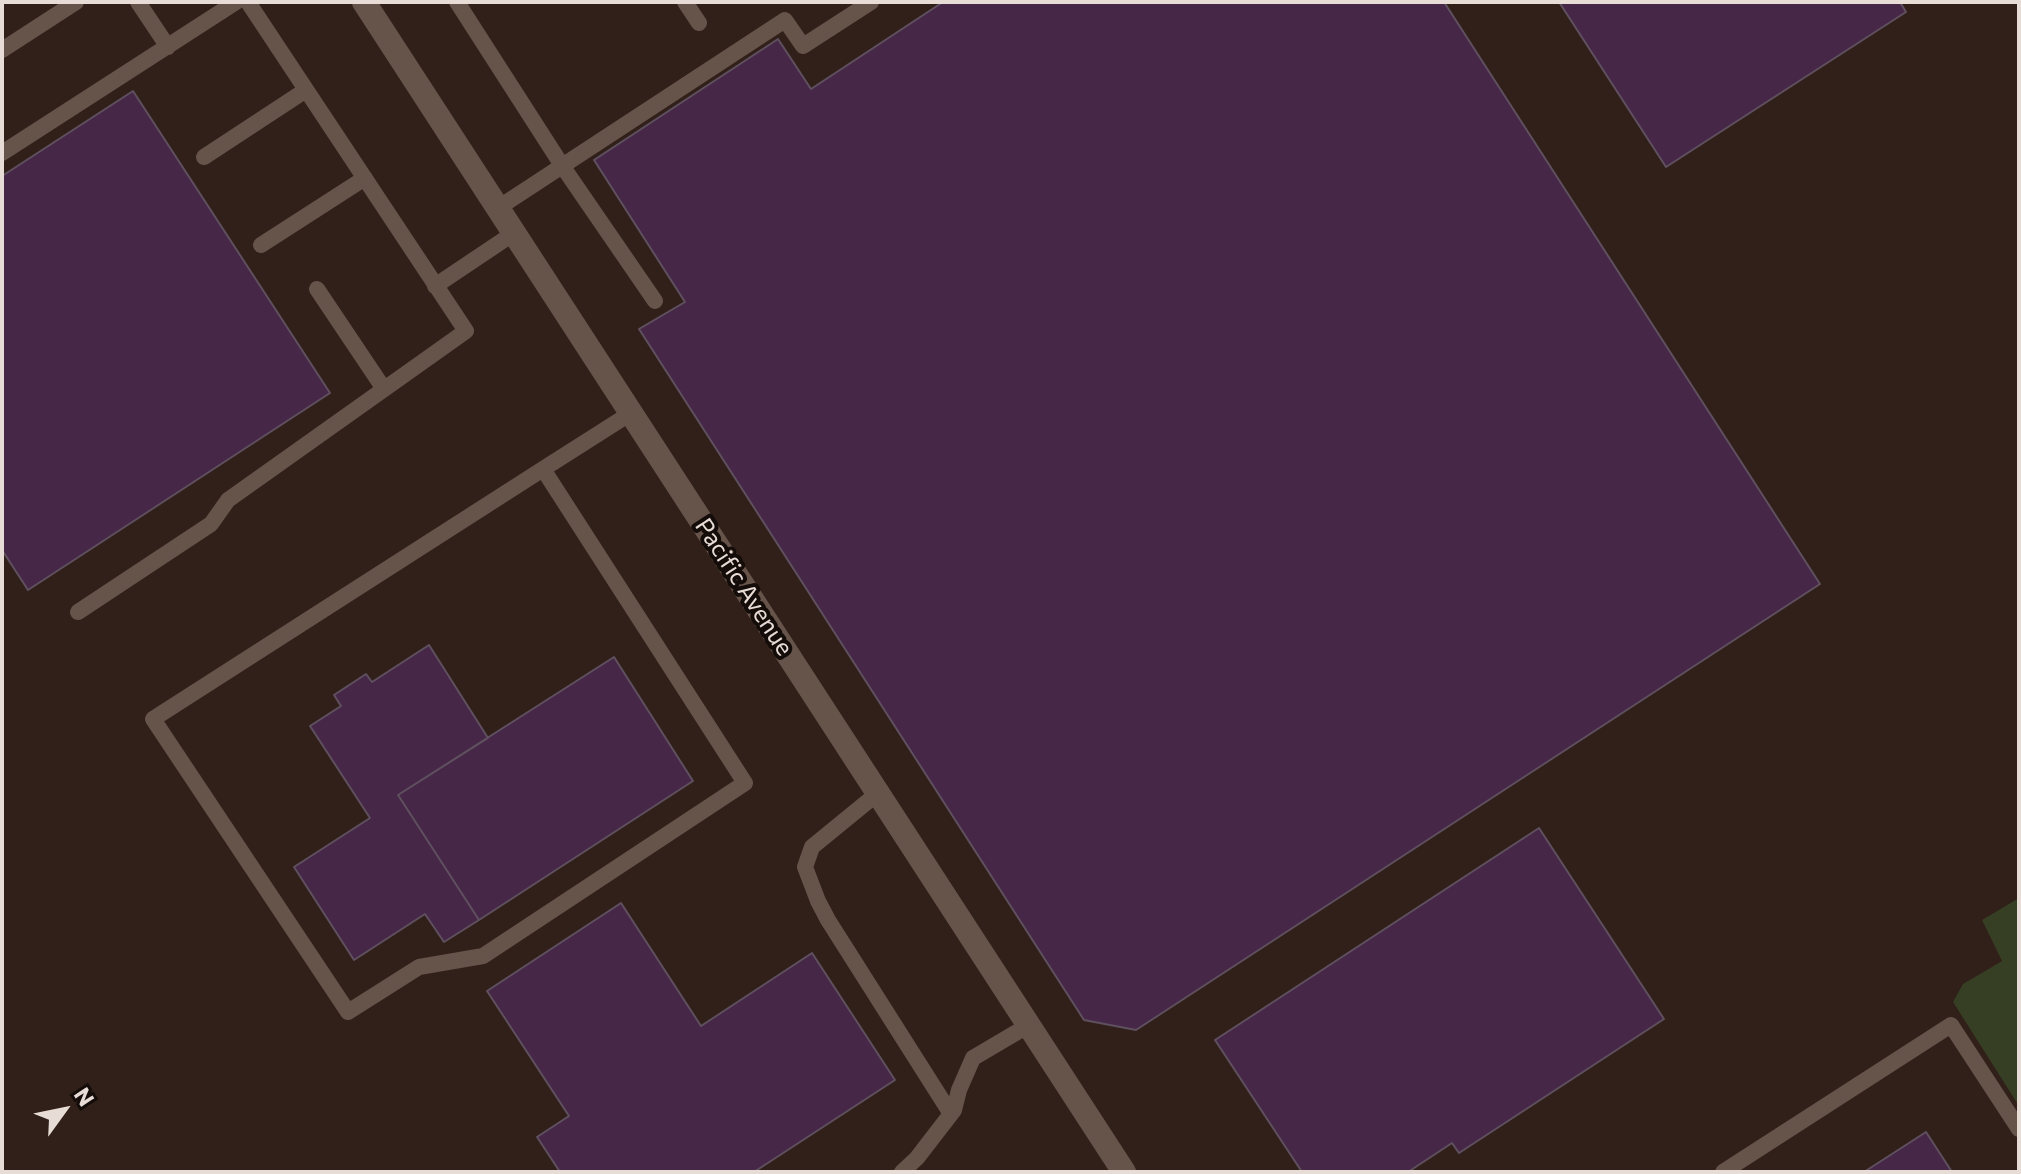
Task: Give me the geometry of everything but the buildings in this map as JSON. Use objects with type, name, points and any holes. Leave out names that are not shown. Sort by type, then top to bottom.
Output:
[{"type":"street","name":"Pacific Avenue","points":[[364,2],[1124,1172]]},
{"type":"lane","points":[[2,50],[76,2]]},
{"type":"lane","points":[[138,2],[168,47]]},
{"type":"lane","points":[[2,153],[236,2]]},
{"type":"lane","points":[[78,612],[211,524],[228,500],[466,331],[248,2]]},
{"type":"lane","points":[[457,2],[563,167],[655,301]]},
{"type":"lane","points":[[685,2],[699,23]]},
{"type":"lane","points":[[498,208],[785,20],[803,46],[871,2]]},
{"type":"lane","points":[[204,157],[306,90]]},
{"type":"lane","points":[[261,245],[365,178]]},
{"type":"lane","points":[[435,286],[514,233]]},
{"type":"lane","points":[[317,289],[384,389]]},
{"type":"lane","points":[[543,469],[745,783],[483,956],[419,967],[348,1012],[153,719],[543,469],[631,413]]},
{"type":"lane","points":[[878,793],[812,847],[805,867],[828,920],[951,1114]]},
{"type":"lane","points":[[902,1172],[917,1158],[951,1114],[973,1058],[1029,1025]]},
{"type":"lane","points":[[1723,1172],[1951,1025],[2019,1129]]},
{"type":"green space","points":[[2019,898],[2019,1106],[1953,1002],[1963,984],[2002,961],[1982,920]]}]
